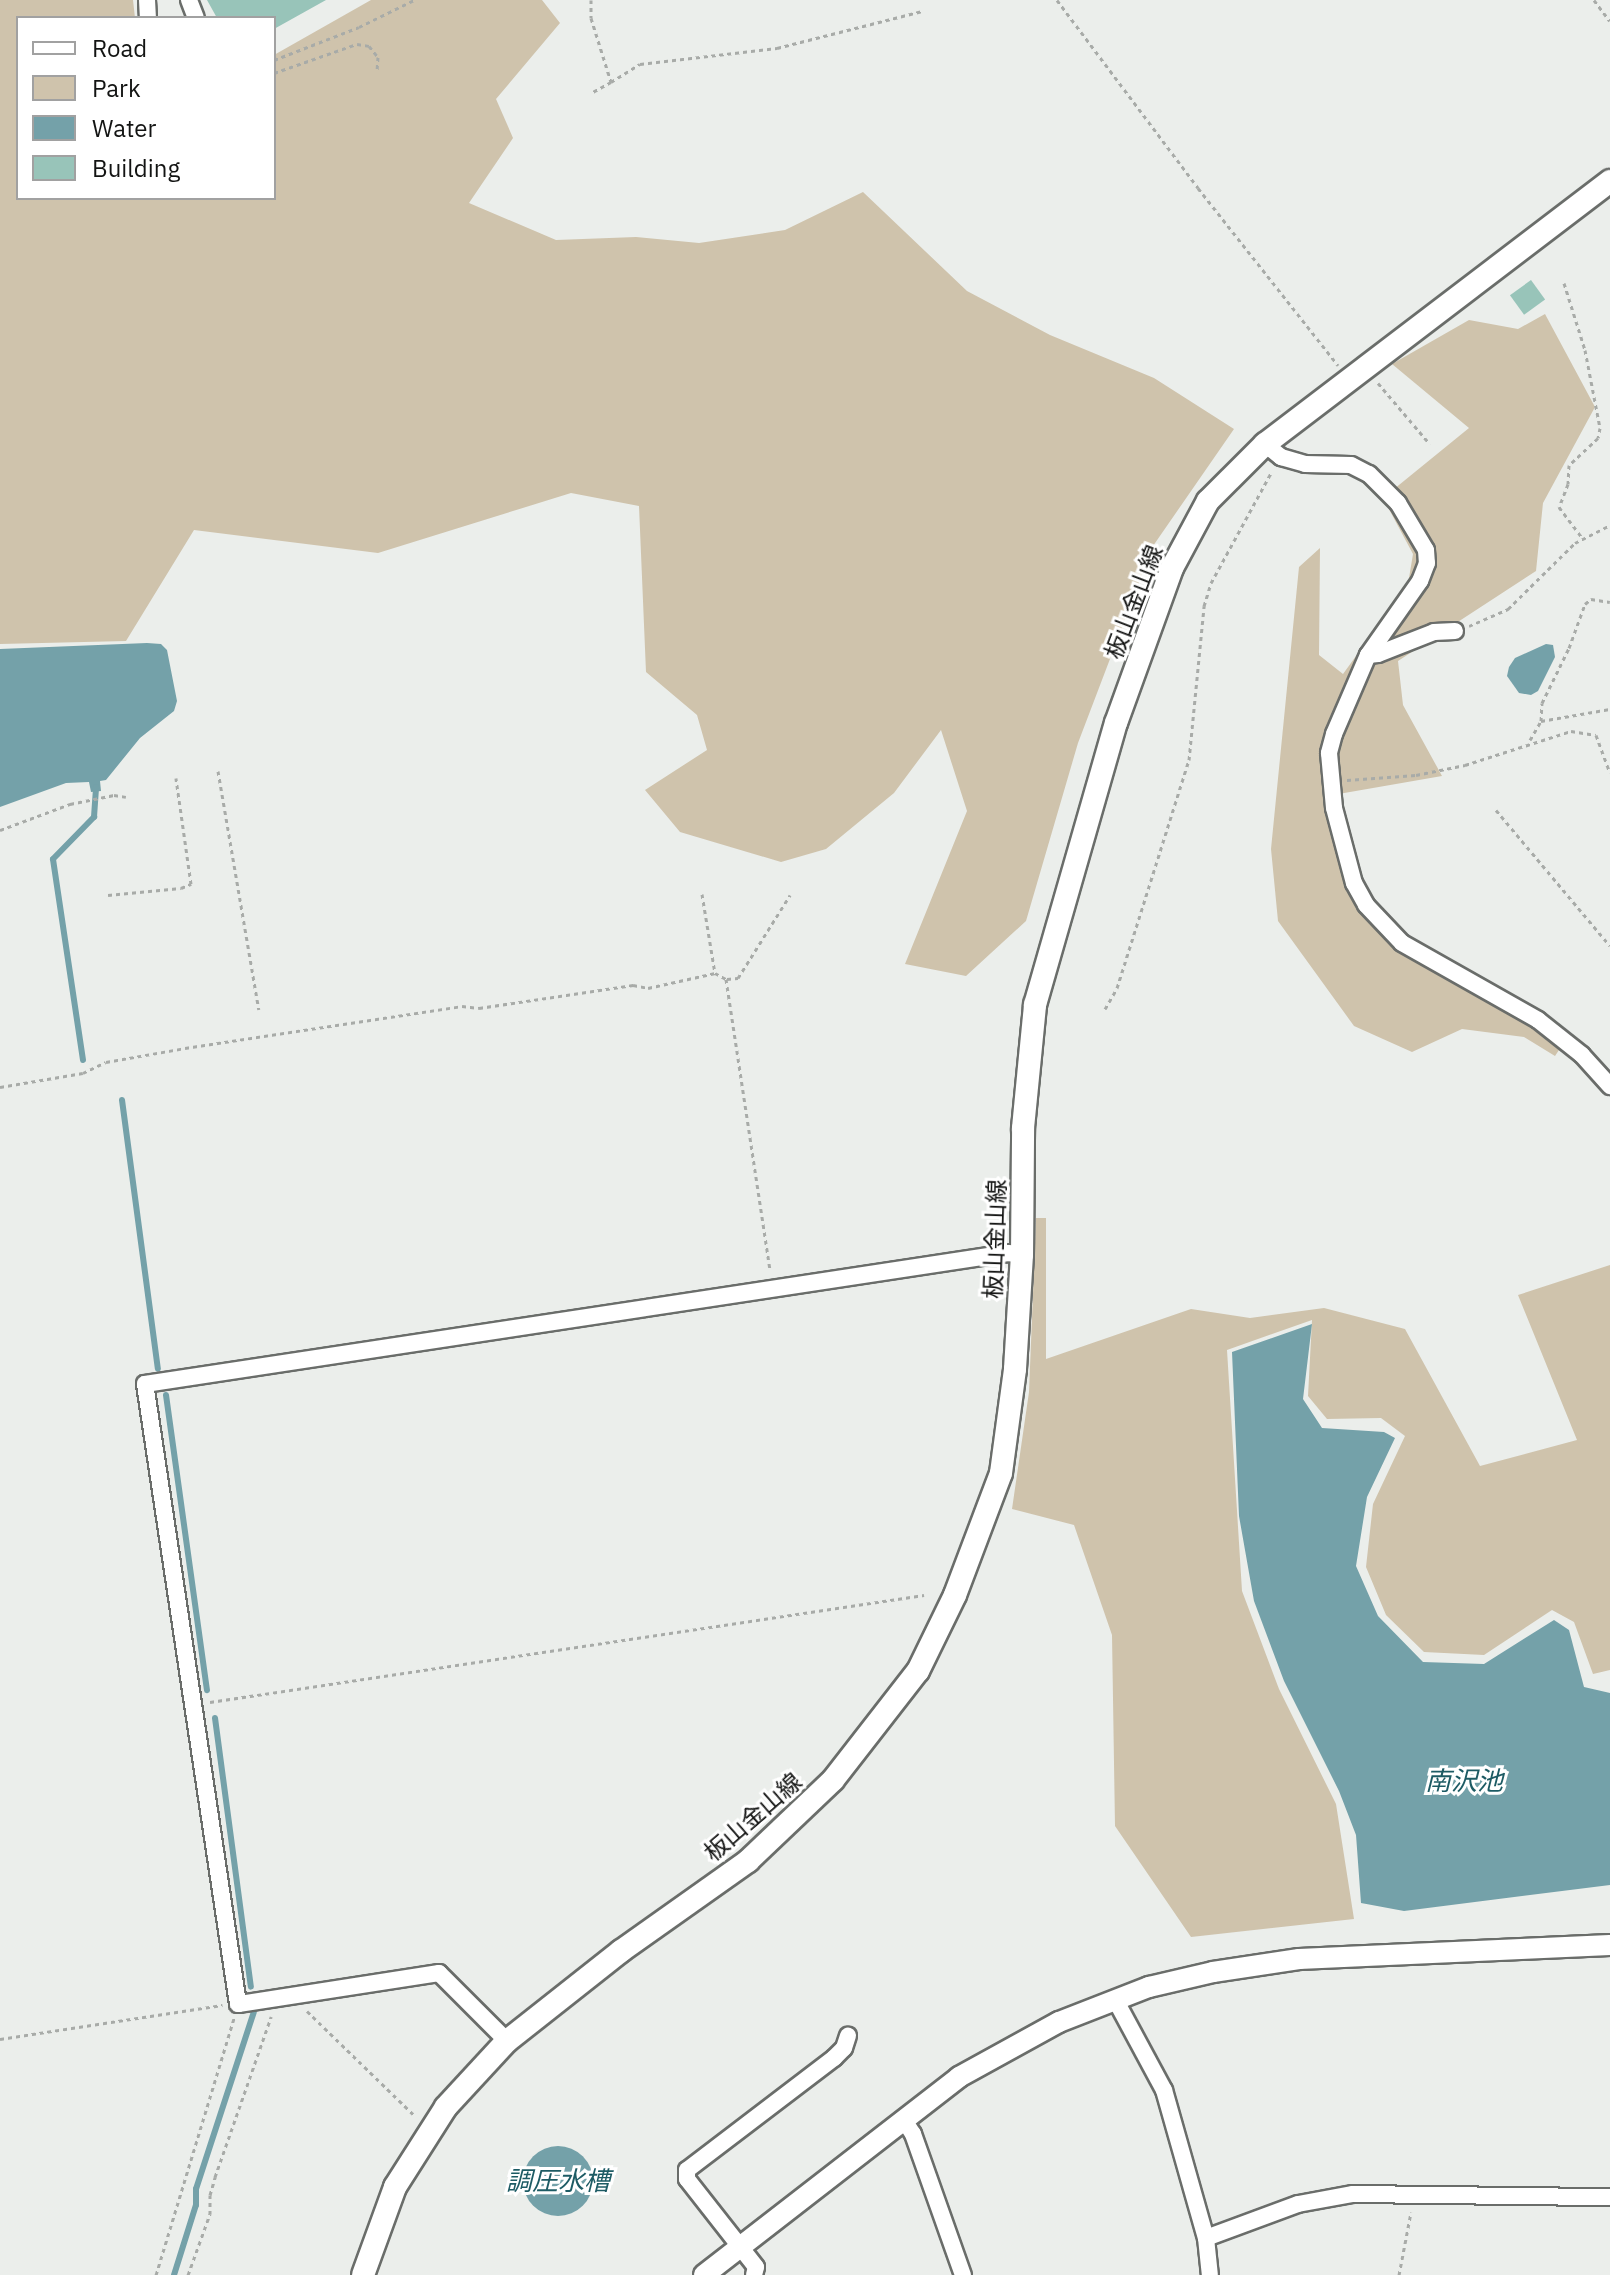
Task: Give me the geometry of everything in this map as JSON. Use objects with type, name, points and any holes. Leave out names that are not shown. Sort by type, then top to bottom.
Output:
[{"type":"main road","name":"板山金山線","points":[[363,2275],[395,2187],[446,2107],[507,2041],[621,1951],[748,1861],[833,1780],[918,1671],[955,1595],[1001,1473],[1015,1369],[1022,1255],[1023,1128],[1035,1005],[1116,723],[1172,568],[1208,501],[1273,451],[1355,374],[1610,181]]},
{"type":"street","points":[[1273,451],[1305,464],[1351,465],[1369,474],[1398,503],[1426,550],[1427,563],[1420,581],[1368,655],[1329,753],[1344,857],[1354,883],[1383,925],[1426,960],[1538,1020],[1582,1055],[1610,1086]]},
{"type":"street","points":[[1368,655],[1434,632],[1455,631]]},
{"type":"street","points":[[507,2041],[439,1973],[238,2004],[145,1384],[1008,1253],[1022,1255]]},
{"type":"street","points":[[704,2275],[959,2077],[1059,2022],[1116,2001],[1177,1980],[1299,1959],[1610,1945]]},
{"type":"street","points":[[1116,2001],[1164,2090],[1206,2238],[1210,2275]]},
{"type":"street","points":[[754,2275],[756,2267],[687,2179],[687,2170],[815,2073],[844,2048],[848,2036]]},
{"type":"street","points":[[903,2119],[913,2134],[963,2275]]},
{"type":"street","points":[[1206,2238],[1264,2215],[1324,2199],[1380,2193],[1610,2197]]},
{"type":"path","points":[[276,59],[359,27],[414,0]]},
{"type":"path","points":[[591,0],[591,18],[611,82]]},
{"type":"path","points":[[1057,0],[1198,188],[1355,374],[1380,385],[1430,444]]},
{"type":"path","points":[[1594,0],[1610,21]]},
{"type":"path","points":[[593,92],[640,64],[777,48],[922,11]]},
{"type":"path","points":[[276,72],[357,44],[369,46],[378,57],[377,70]]},
{"type":"path","points":[[1564,283],[1585,350],[1600,428],[1598,438],[1569,465],[1568,484],[1559,507],[1582,538]]},
{"type":"path","points":[[1105,1009],[1117,988],[1189,760],[1204,606],[1211,583],[1273,451]]},
{"type":"path","points":[[1455,631],[1508,609],[1582,538],[1610,525]]},
{"type":"path","points":[[1530,742],[1541,721],[1542,703],[1569,648],[1585,604],[1591,599],[1610,602]]},
{"type":"path","points":[[1541,721],[1610,709]]},
{"type":"path","points":[[1331,782],[1416,775],[1505,755],[1530,742],[1571,731],[1589,731],[1599,742],[1610,773]]},
{"type":"path","points":[[218,771],[259,1010]]},
{"type":"path","points":[[108,895],[181,888],[191,884],[176,778]]},
{"type":"path","points":[[0,830],[89,799],[126,797]]},
{"type":"path","points":[[1496,810],[1610,946]]},
{"type":"path","points":[[702,894],[715,973]]},
{"type":"path","points":[[0,1087],[83,1073],[106,1062],[185,1048],[462,1006],[479,1008],[633,985],[648,988],[715,973],[726,979],[738,978],[790,895]]},
{"type":"path","points":[[726,979],[772,1289]]},
{"type":"path","points":[[194,1705],[924,1595]]},
{"type":"path","points":[[297,1995],[306,2010],[413,2114]]},
{"type":"path","points":[[188,2275],[210,2214],[215,2177],[275,1998]]},
{"type":"path","points":[[0,2039],[238,2004],[156,2275]]},
{"type":"path","points":[[1399,2275],[1413,2195]]},
{"type":"green space","points":[[0,0],[133,0],[135,16],[16,16],[16,200],[276,200],[276,54],[371,0],[542,0],[560,23],[496,99],[513,138],[469,203],[556,240],[636,237],[699,243],[785,230],[863,192],[967,291],[1050,335],[1154,378],[1234,429],[1153,546],[1078,743],[1026,921],[966,976],[905,964],[967,811],[941,730],[894,793],[826,849],[781,862],[680,832],[645,790],[707,750],[697,715],[646,672],[639,506],[571,493],[378,553],[194,530],[126,641],[0,644]]},
{"type":"green space","points":[[1545,314],[1595,407],[1543,503],[1536,571],[1398,661],[1403,705],[1442,776],[1327,796],[1334,841],[1356,900],[1378,930],[1409,955],[1524,1018],[1561,1047],[1555,1056],[1524,1037],[1462,1029],[1412,1052],[1354,1026],[1278,921],[1271,849],[1299,567],[1320,548],[1319,655],[1343,674],[1408,584],[1413,554],[1383,498],[1469,428],[1392,364],[1469,320],[1518,329]]},
{"type":"green space","points":[[1036,1218],[1046,1218],[1046,1359],[1191,1309],[1250,1318],[1324,1308],[1405,1329],[1480,1466],[1577,1440],[1518,1295],[1610,1265],[1610,1670],[1593,1674],[1574,1622],[1552,1610],[1484,1655],[1424,1652],[1386,1615],[1366,1567],[1373,1504],[1405,1436],[1381,1418],[1327,1419],[1308,1396],[1312,1320],[1227,1350],[1242,1591],[1279,1689],[1336,1804],[1354,1919],[1191,1937],[1115,1826],[1112,1635],[1074,1525],[1012,1509],[1029,1392]]},
{"type":"water","points":[[161,644],[167,650],[177,701],[174,711],[140,738],[106,780],[100,781],[101,791],[91,792],[89,782],[66,783],[0,807],[0,649]]},
{"type":"water","points":[[1546,644],[1553,645],[1555,657],[1538,691],[1531,695],[1519,693],[1507,676],[1509,667],[1515,658]]},
{"type":"water","name":"南沢池","points":[[1312,1324],[1303,1399],[1322,1428],[1384,1432],[1395,1438],[1367,1497],[1356,1566],[1378,1616],[1423,1662],[1484,1664],[1554,1620],[1569,1630],[1584,1687],[1610,1693],[1610,1885],[1404,1911],[1361,1903],[1356,1835],[1339,1791],[1284,1681],[1254,1601],[1239,1516],[1232,1352]]},
{"type":"water","name":"調圧水槽","points":[[558,2146],[583,2156],[593,2181],[583,2206],[558,2216],[533,2206],[523,2181],[533,2156]]},
{"type":"building","points":[[207,0],[326,0],[276,28],[276,16],[216,16]]},
{"type":"building","points":[[1531,280],[1545,299],[1524,315],[1510,295]]},
{"type":"waterway","points":[[83,1060],[53,859],[94,817],[96,787]]},
{"type":"waterway","points":[[122,1100],[158,1369]]},
{"type":"waterway","points":[[166,1395],[207,1690]]},
{"type":"waterway","points":[[215,1718],[251,1987]]},
{"type":"waterway","points":[[174,2275],[196,2205],[196,2189],[254,2012]]}]
